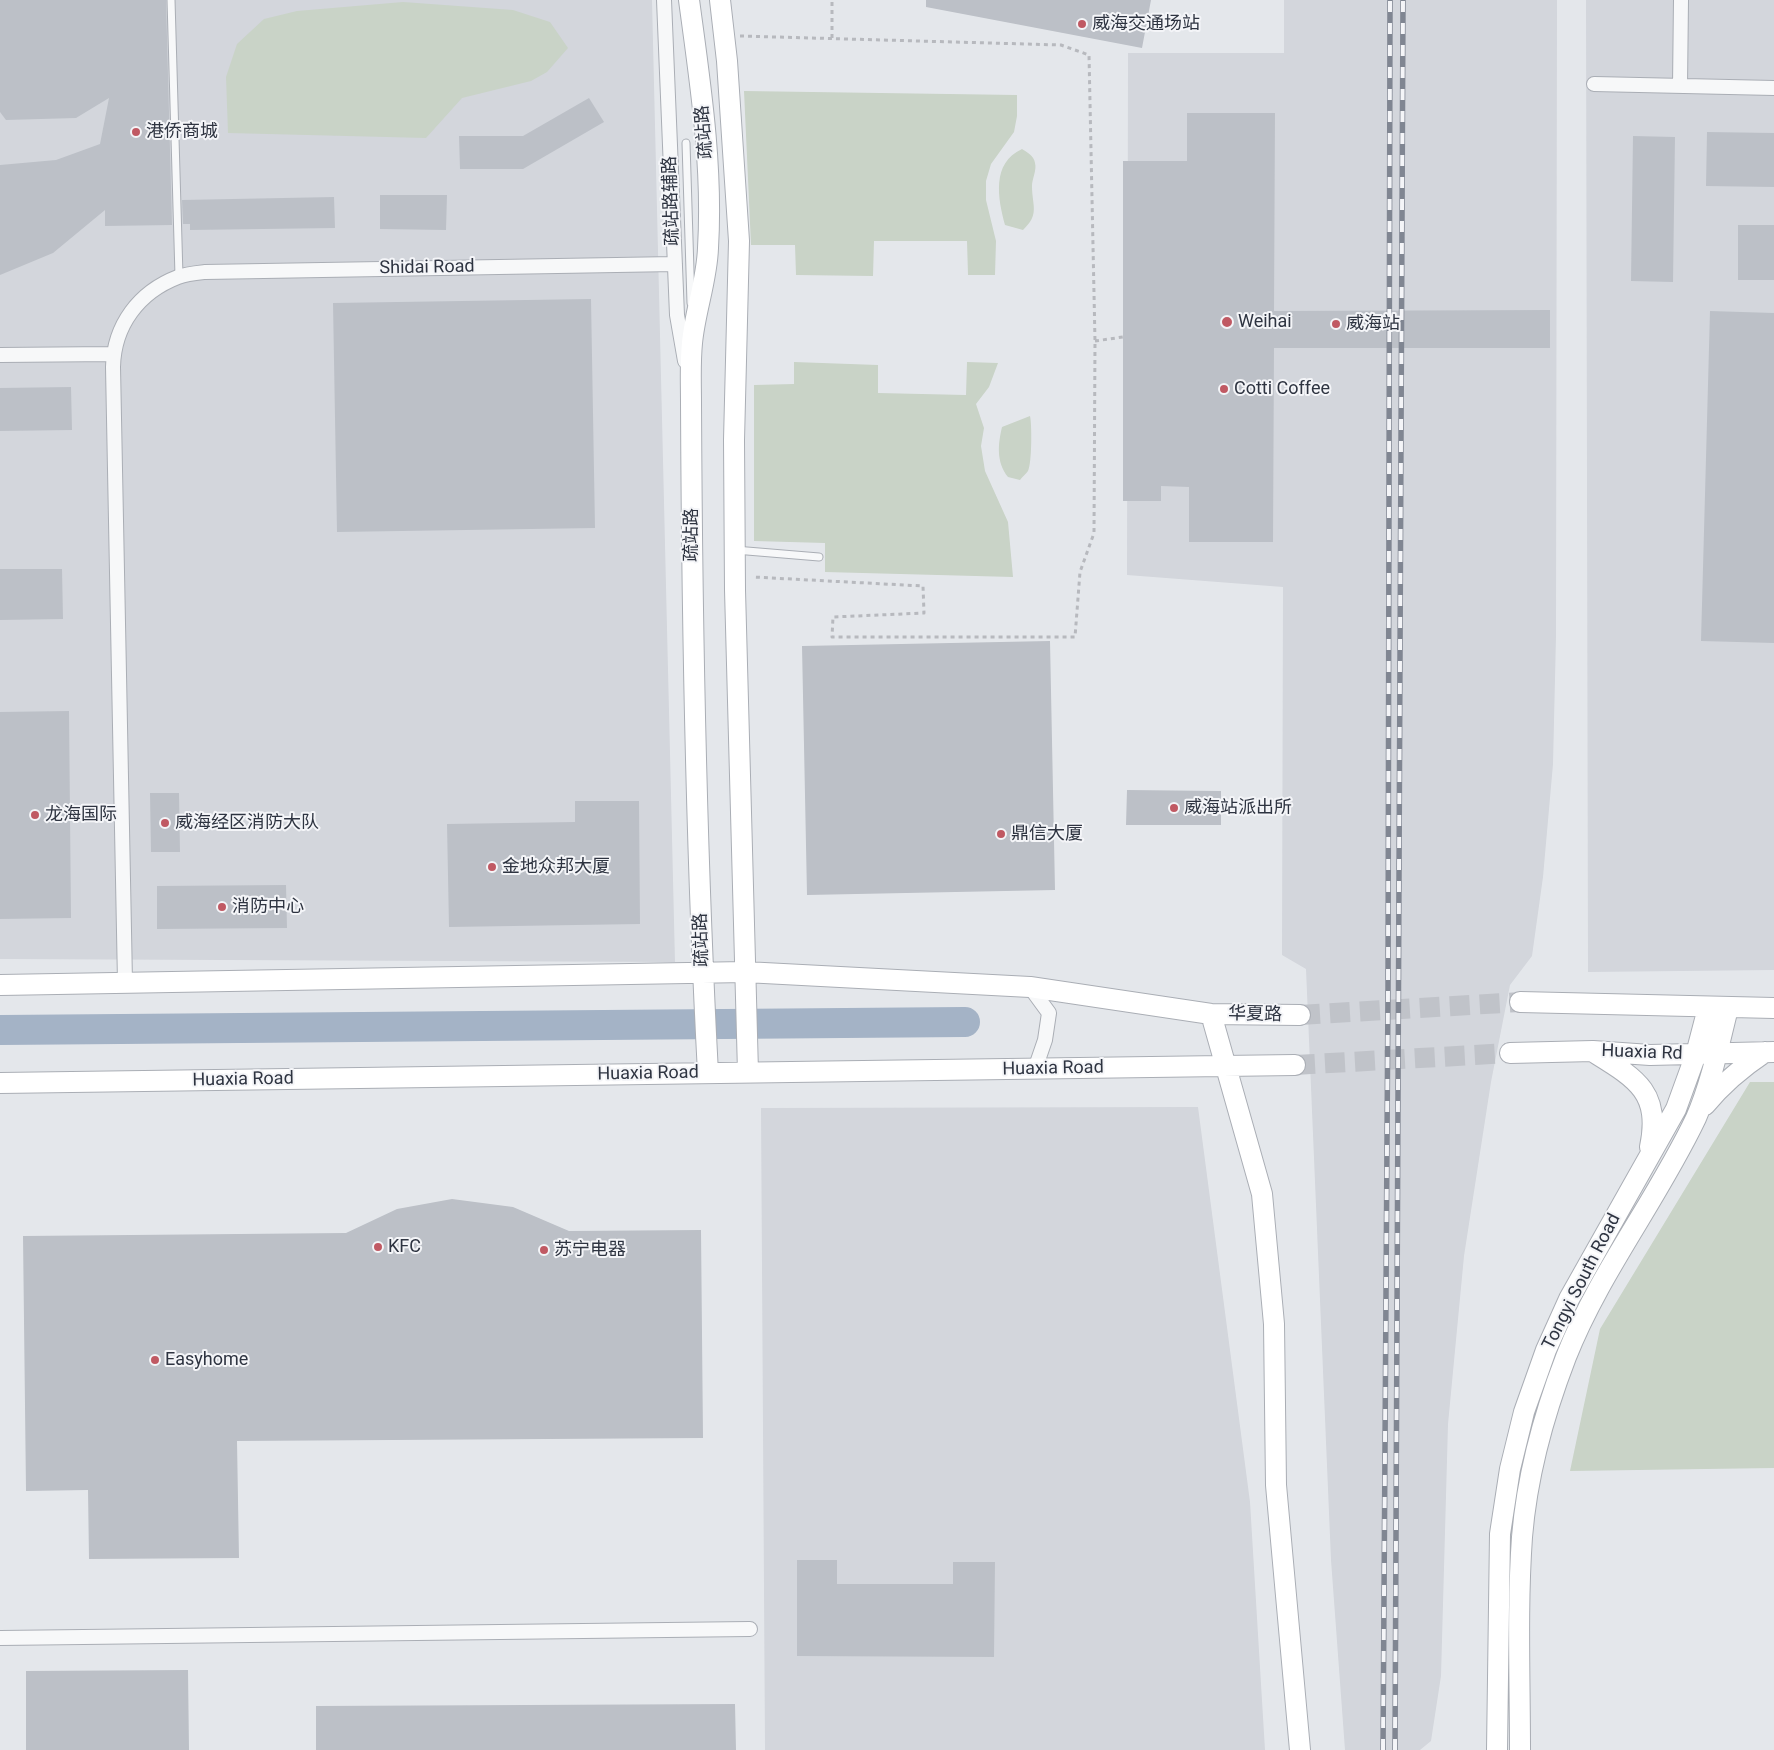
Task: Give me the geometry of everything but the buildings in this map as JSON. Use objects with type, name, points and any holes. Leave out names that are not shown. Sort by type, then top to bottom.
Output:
[{"type":"main road","name":"疏站路","points":[[690,0],[706,139],[709,191],[708,251],[692,342],[691,401],[693,603],[703,980],[708,1066]]},
{"type":"main road","name":"疏站路","points":[[720,0],[725,36],[739,242],[734,440],[735,576],[748,1065]]},
{"type":"main road","points":[[0,985],[125,982],[745,980],[1030,987],[1211,1014],[1227,1064],[1262,1194],[1274,1324],[1276,1485],[1300,1750]]},
{"type":"main road","points":[[1520,1002],[1708,1008],[1774,1008]]},
{"type":"main road","name":"Tongyi South Road","points":[[1497,1750],[1500,1534],[1510,1469],[1524,1412],[1546,1350],[1569,1299],[1676,1108],[1696,1054],[1708,1008]]},
{"type":"main road","name":"Tongyi South Road","points":[[1520,1750],[1522,1536],[1532,1472],[1543,1423],[1566,1357],[1587,1312],[1696,1117],[1717,1053],[1728,1008]]},
{"type":"main road","name":"华夏路","points":[[1211,1014],[1300,1016]]},
{"type":"main road","points":[[1593,1051],[1624,1071],[1641,1087],[1650,1101],[1654,1126],[1648,1159]]},
{"type":"main road","name":"Huaxia Rd","points":[[1510,1053],[1593,1051],[1650,1055],[1770,1052]]},
{"type":"main road","points":[[1696,1117],[1727,1080],[1739,1069],[1770,1052]]},
{"type":"main road","name":"Huaxia Road","points":[[0,1083],[748,1065],[1035,1069],[1227,1064],[1295,1065]]},
{"type":"street","name":"疏站路辅路","points":[[664,0],[677,315],[691,401]]},
{"type":"street","points":[[1680,86],[1681,0]]},
{"type":"street","points":[[1594,84],[1774,88]]},
{"type":"street","name":"Shidai Road","points":[[178,276],[205,272],[675,264]]},
{"type":"street","points":[[125,982],[114,354],[119,331],[127,316],[153,290],[178,276]]},
{"type":"street","points":[[0,355],[114,354]]},
{"type":"street","points":[[1030,987],[1049,1013],[1045,1040],[1035,1069]]},
{"type":"street","points":[[0,1638],[750,1629]]},
{"type":"lane","points":[[171,0],[178,276]]},
{"type":"lane","points":[[686,144],[692,342]]},
{"type":"lane","points":[[735,550],[819,557]]},
{"type":"path","points":[[832,0],[832,38]]},
{"type":"path","points":[[725,36],[1061,46],[1089,55],[1095,341],[1094,533],[1080,572],[1075,637],[832,637],[833,618],[924,613],[923,586],[735,576]]},
{"type":"path","points":[[1095,341],[1123,337]]},
{"type":"shaded area","points":[[0,0],[652,0],[675,962],[0,959]]},
{"type":"shaded area","name":"威海站","points":[[1284,0],[1557,0],[1556,636],[1553,764],[1543,877],[1532,956],[1510,985],[1491,1082],[1464,1256],[1448,1424],[1441,1676],[1431,1741],[1420,1750],[1345,1750],[1331,1560],[1306,969],[1282,955],[1283,587],[1127,575],[1128,53],[1284,53]]},
{"type":"shaded area","points":[[1586,0],[1774,0],[1774,970],[1588,972]]},
{"type":"shaded area","points":[[403,2],[513,10],[550,22],[568,48],[547,72],[531,81],[462,98],[426,138],[228,133],[226,77],[237,44],[264,19],[297,11]]},
{"type":"shaded area","points":[[744,91],[1017,95],[1017,116],[1014,132],[991,164],[986,181],[986,200],[996,241],[995,275],[968,275],[967,241],[874,241],[873,276],[796,275],[795,245],[751,245]]},
{"type":"shaded area","points":[[1022,149],[1032,156],[1035,166],[1032,186],[1034,210],[1032,219],[1023,230],[1005,225],[999,193],[1001,172],[1005,163],[1012,155]]},
{"type":"shaded area","points":[[794,362],[878,365],[878,393],[966,395],[967,362],[998,363],[989,387],[976,404],[984,428],[981,446],[985,471],[1008,522],[1013,577],[825,572],[825,543],[754,541],[754,385],[794,384]]},
{"type":"shaded area","points":[[1030,416],[1031,443],[1028,471],[1020,480],[1008,477],[1001,465],[999,453],[1002,427]]},
{"type":"shaded area","points":[[1750,1082],[1774,1082],[1774,1468],[1570,1471],[1600,1329]]},
{"type":"shaded area","points":[[1198,1107],[1250,1502],[1265,1750],[765,1750],[761,1108]]},
{"type":"waterway","points":[[0,1030],[965,1022]]},
{"type":"tunnel","points":[[1300,1015],[1520,1002]]},
{"type":"tunnel","points":[[1295,1065],[1510,1053]]},
{"type":"railway","points":[[1383,1750],[1388,989],[1390,0]]},
{"type":"railway","points":[[1395,1750],[1403,0]]},
{"type":"place","name":"威海交通场站","points":[[1082,24]]},
{"type":"place","name":"港侨商城","points":[[136,132]]},
{"type":"place","name":"Weihai","points":[[1227,322]]},
{"type":"place","name":"威海站","points":[[1336,324]]},
{"type":"place","name":"Cotti Coffee","points":[[1224,389]]},
{"type":"place","name":"威海站派出所","points":[[1174,808]]},
{"type":"place","name":"龙海国际","points":[[35,815]]},
{"type":"place","name":"威海经区消防大队","points":[[165,823]]},
{"type":"place","name":"鼎信大厦","points":[[1001,834]]},
{"type":"place","name":"金地众邦大厦","points":[[492,867]]},
{"type":"place","name":"消防中心","points":[[222,907]]},
{"type":"place","name":"KFC","points":[[378,1247]]},
{"type":"place","name":"苏宁电器","points":[[544,1250]]},
{"type":"place","name":"Easyhome","points":[[155,1360]]}]
